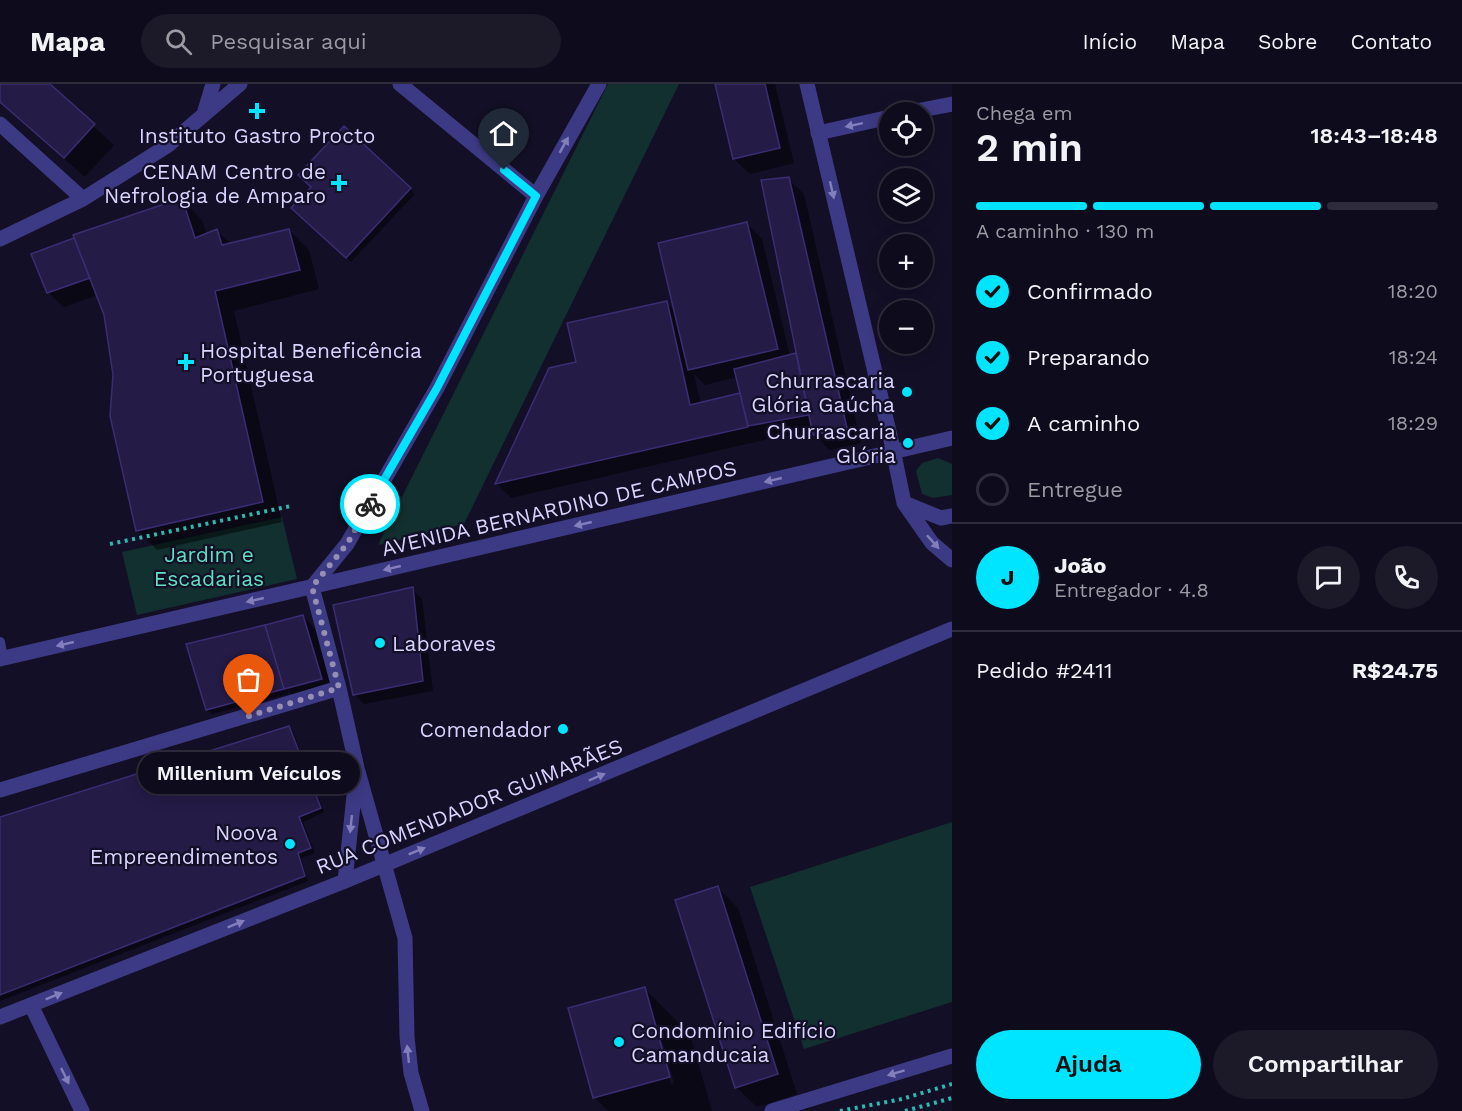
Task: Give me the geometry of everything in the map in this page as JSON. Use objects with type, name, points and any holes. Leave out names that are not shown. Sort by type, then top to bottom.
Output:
[{"type":"street","points":[[204,114],[213,84]]},
{"type":"street","points":[[0,238],[83,199],[167,146],[240,84]]},
{"type":"street","points":[[400,84],[536,196]]},
{"type":"street","points":[[422,1111],[411,1073],[406,1037],[405,938],[357,768],[339,688],[312,587],[347,544],[437,388],[536,196],[599,84]]},
{"type":"street","points":[[807,84],[904,503],[932,543],[952,560]]},
{"type":"street","points":[[933,108],[952,104]]},
{"type":"street","points":[[818,133],[879,119]]},
{"type":"street","points":[[0,123],[83,199]]},
{"type":"street","name":"AVENIDA BERNARDINO DE CAMPOS","points":[[2,658],[952,438]]},
{"type":"street","points":[[904,503],[941,518],[952,516]]},
{"type":"street","name":"RUA COMENDADOR GUIMARÃES","points":[[0,1017],[345,881],[952,629]]},
{"type":"street","points":[[0,790],[339,688]]},
{"type":"street","points":[[345,881],[357,768]]},
{"type":"street","points":[[31,1005],[82,1111]]},
{"type":"street","points":[[772,1111],[952,1056]]},
{"type":"lane","points":[[0,642],[2,658]]},
{"type":"path","points":[[110,544],[291,506]]},
{"type":"path","points":[[840,1111],[903,1099],[952,1084]]},
{"type":"path","points":[[905,1111],[952,1098]]},
{"type":"green space","points":[[608,84],[679,84],[464,524],[378,545]]},
{"type":"green space","points":[[938,458],[952,464],[952,495],[933,498],[922,494],[916,471],[922,463]]},
{"type":"green space","name":"Jardim e Escadarias","points":[[282,517],[297,579],[137,615],[122,552]]},
{"type":"green space","points":[[952,822],[952,1002],[804,1049],[750,887]]},
{"type":"building","points":[[0,84],[50,84],[95,124],[64,158],[0,102]]},
{"type":"building","points":[[715,84],[765,84],[780,148],[733,159]]},
{"type":"building","points":[[344,126],[411,188],[346,258],[291,208],[311,187],[298,175]]},
{"type":"building","points":[[789,177],[847,428],[813,435],[761,180]]},
{"type":"building","points":[[182,198],[195,238],[217,229],[222,245],[289,229],[300,270],[215,291],[263,502],[136,531],[110,416],[113,375],[104,315],[73,235]]},
{"type":"building","points":[[747,222],[778,349],[688,370],[658,243]]},
{"type":"building","points":[[74,238],[90,278],[47,293],[31,254]]},
{"type":"building","points":[[667,301],[690,405],[740,393],[748,427],[495,484],[549,368],[576,362],[567,323]]},
{"type":"building","points":[[796,353],[809,415],[748,426],[734,369]]},
{"type":"building","name":"Laboraves","points":[[413,587],[423,681],[353,695],[333,605]]},
{"type":"building","points":[[303,615],[322,679],[284,689],[265,625]]},
{"type":"building","points":[[265,625],[284,689],[206,710],[186,644]]},
{"type":"building","points":[[289,726],[321,808],[299,817],[311,848],[298,853],[305,876],[0,995],[0,817]]},
{"type":"building","points":[[718,886],[778,1074],[735,1088],[675,900]]},
{"type":"building","name":"Condomínio Edifício Camanducaia","points":[[645,987],[670,1077],[593,1098],[568,1008]]},
{"type":"way so far","points":[[249,716],[339,688],[312,587],[347,544],[370,504]]},
{"type":"place","name":"Instituto Gastro Procto","points":[[257,111]]},
{"type":"place","name":"CENAM Centro de Nefrologia de Amparo","points":[[339,183]]},
{"type":"place","name":"Hospital Beneficência Portuguesa","points":[[186,362]]},
{"type":"place","name":"Churrascaria Glória Gaúcha","points":[[907,392]]},
{"type":"place","name":"Churrascaria Glória","points":[[908,443]]},
{"type":"place","name":"Laboraves","points":[[380,643]]},
{"type":"place","name":"Millenium Veículos","points":[[249,716]]},
{"type":"place","name":"Comendador","points":[[563,729]]},
{"type":"place","name":"Noova Empreendimentos","points":[[290,844]]},
{"type":"place","name":"Condomínio Edifício Camanducaia","points":[[619,1042]]},
{"type":"route","points":[[370,504],[437,388],[536,196],[504,170]]}]
